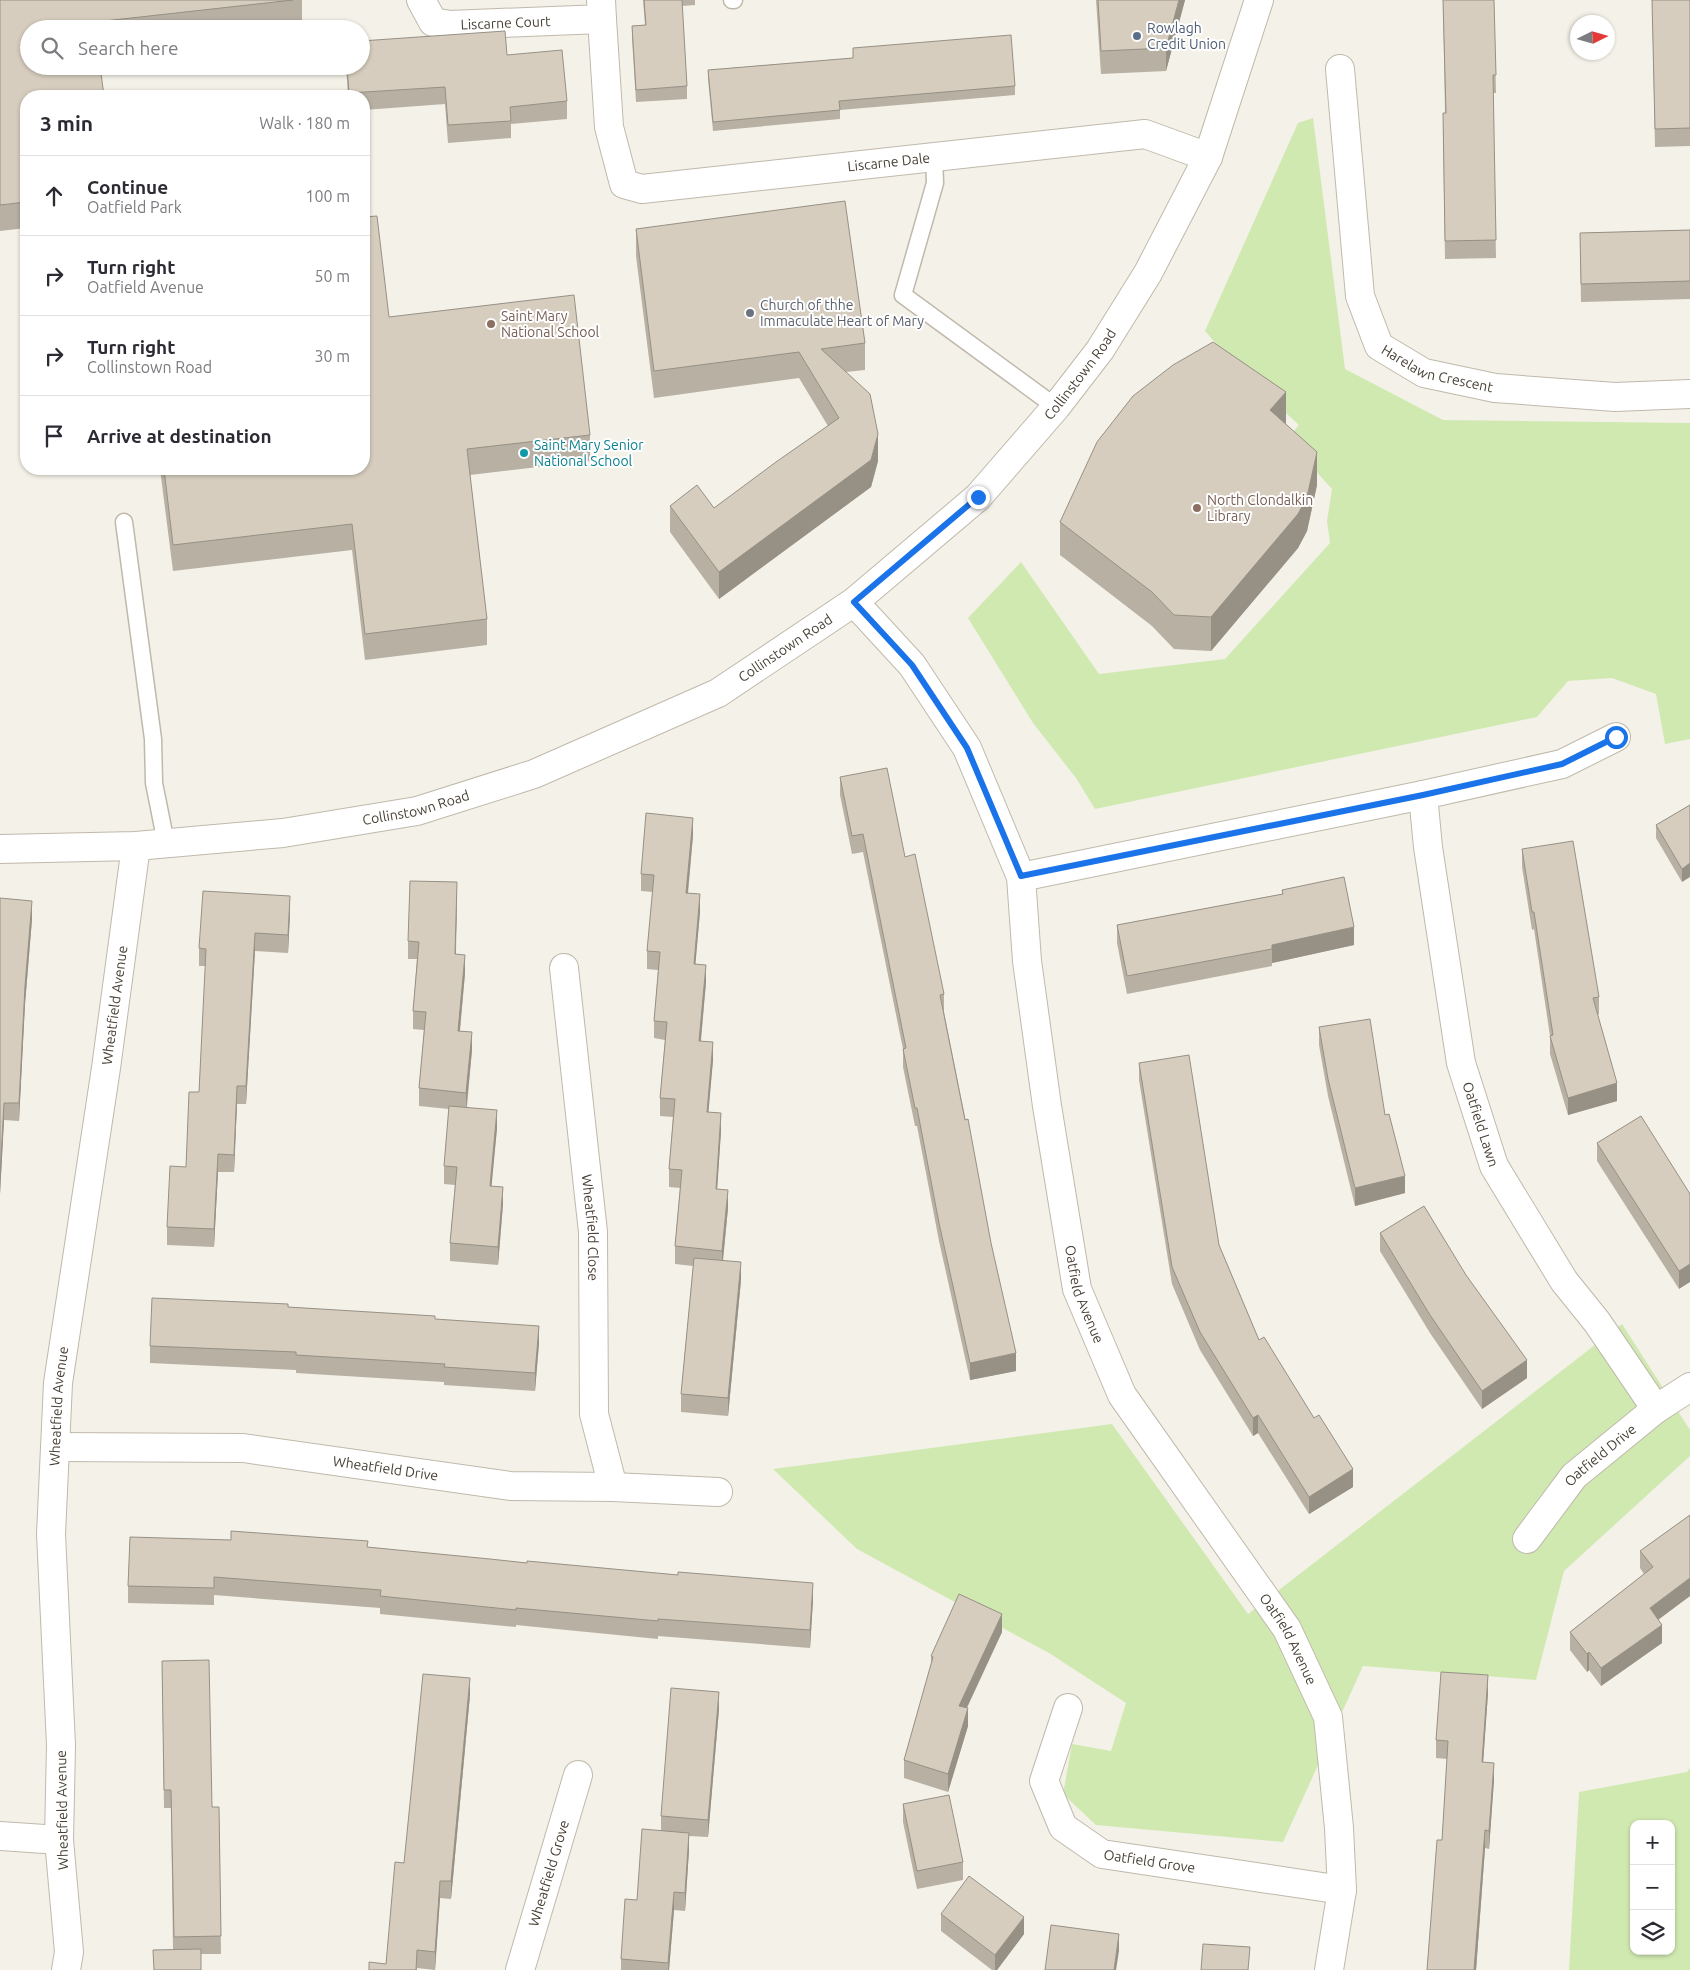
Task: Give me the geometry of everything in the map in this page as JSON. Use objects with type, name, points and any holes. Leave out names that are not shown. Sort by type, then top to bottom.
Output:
[{"type":"street","name":"Liscarne Court","points":[[422,0],[433,22],[450,25],[601,10],[609,128]]},
{"type":"street","name":"Collinstown Road","points":[[0,850],[136,846],[283,833],[417,811],[534,774],[718,693],[854,602],[978,497],[1056,407],[1100,350],[1148,273],[1208,157],[1259,0]]},
{"type":"street","name":"Harelawn Crescent","points":[[1340,69],[1360,296],[1379,346],[1424,374],[1495,388],[1615,397],[1690,394]]},
{"type":"street","name":"Liscarne Dale","points":[[609,128],[624,184],[642,189],[1145,134],[1208,157]]},
{"type":"street","name":"Oatfield Avenue","points":[[854,602],[912,665],[967,748],[1021,876],[1027,961],[1047,1106],[1077,1289],[1122,1395],[1287,1629],[1328,1717],[1339,1828],[1342,1890],[1328,1970]]},
{"type":"street","points":[[1021,876],[1423,795],[1562,764],[1616,737]]},
{"type":"street","name":"Oatfield Lawn","points":[[1423,795],[1428,847],[1461,1063],[1494,1166],[1564,1281],[1598,1322],[1656,1408]]},
{"type":"street","name":"Wheatfield Avenue","points":[[66,1970],[69,1952],[59,1840],[61,1745],[51,1534],[58,1383],[106,1068],[136,846]]},
{"type":"street","name":"Wheatfield Close","points":[[564,968],[593,1232],[594,1414],[613,1487]]},
{"type":"street","name":"Oatfield Drive","points":[[1527,1539],[1574,1476],[1656,1408],[1690,1386]]},
{"type":"street","name":"Wheatfield Drive","points":[[55,1447],[243,1448],[510,1486],[613,1487],[718,1492]]},
{"type":"street","name":"Oatfield Grove","points":[[1068,1708],[1044,1781],[1063,1827],[1102,1854],[1342,1890]]},
{"type":"street","name":"Wheatfield Grove","points":[[520,1970],[578,1775]]},
{"type":"street","points":[[0,1836],[59,1840]]},
{"type":"lane","points":[[934,157],[935,183],[903,295],[1056,407]]},
{"type":"lane","points":[[124,522],[152,739],[154,783],[166,843]]},
{"type":"green space","points":[[1313,118],[1345,369],[1443,420],[1690,423],[1690,739],[1665,744],[1656,694],[1612,678],[1568,681],[1537,717],[1095,809],[1076,778],[1033,723],[968,618],[1021,562],[1099,674],[1225,659],[1330,543],[1327,521],[1332,489],[1287,439],[1299,425],[1241,372],[1205,331],[1298,123]]},
{"type":"green space","points":[[1622,1324],[1690,1430],[1690,1456],[1564,1571],[1536,1680],[1363,1666],[1283,1842],[1096,1825],[1063,1794],[1072,1744],[1111,1751],[1126,1703],[1049,1653],[857,1549],[773,1469],[1112,1424],[1248,1614]]},
{"type":"green space","points":[[1690,1768],[1690,1970],[1569,1970],[1579,1792],[1687,1772]]},
{"type":"building","points":[[0,0],[293,0],[113,20],[20,20],[20,75],[101,75],[103,90],[20,90],[20,203],[0,205]]},
{"type":"building","points":[[644,0],[682,0],[687,86],[636,90],[632,26],[646,25]]},
{"type":"building","name":"Rowlagh Credit Union","points":[[1098,0],[1179,0],[1166,48],[1101,51]]},
{"type":"building","points":[[1443,0],[1494,0],[1496,75],[1493,75],[1496,240],[1445,241],[1443,113],[1446,113]]},
{"type":"building","points":[[1652,0],[1690,0],[1690,128],[1655,129]]},
{"type":"building","points":[[505,31],[507,55],[562,50],[567,101],[510,107],[511,121],[448,125],[445,87],[370,92],[370,90],[349,90],[348,75],[370,75],[370,40]]},
{"type":"building","points":[[1011,35],[1015,86],[839,101],[840,110],[713,122],[708,70],[853,58],[853,48]]},
{"type":"building","points":[[845,201],[865,343],[821,349],[870,394],[878,434],[871,460],[719,572],[670,506],[697,485],[714,508],[839,418],[799,352],[654,371],[636,229]]},
{"type":"building","name":"Saint Mary Senior National School","points":[[377,216],[389,317],[574,295],[590,435],[467,449],[487,619],[365,634],[352,524],[173,545],[165,475],[370,475],[370,217]]},
{"type":"building","points":[[1690,230],[1690,281],[1581,284],[1580,233]]},
{"type":"building","name":"North Clondalkin Library","points":[[1213,342],[1286,392],[1270,410],[1317,452],[1307,497],[1298,514],[1211,617],[1174,615],[1152,592],[1060,522],[1097,442],[1133,396],[1173,365]]},
{"type":"building","points":[[887,768],[905,857],[915,854],[944,994],[940,995],[965,1120],[968,1119],[991,1243],[1016,1353],[970,1363],[903,1049],[906,1048],[863,834],[852,836],[840,777]]},
{"type":"building","points":[[1690,805],[1690,863],[1682,869],[1656,825]]},
{"type":"building","points":[[646,813],[693,818],[686,893],[700,894],[694,964],[706,965],[699,1041],[713,1042],[707,1112],[721,1113],[716,1189],[728,1190],[722,1251],[675,1246],[682,1170],[669,1169],[675,1099],[660,1098],[667,1022],[654,1021],[660,952],[647,951],[654,875],[641,874]]},
{"type":"building","points":[[1573,841],[1599,997],[1593,998],[1617,1083],[1568,1098],[1550,1036],[1553,1035],[1522,849]]},
{"type":"building","points":[[1344,877],[1354,927],[1272,945],[1272,949],[1127,976],[1117,925],[1283,894],[1282,890]]},
{"type":"building","points":[[410,881],[457,882],[455,954],[465,955],[458,1031],[472,1032],[466,1093],[419,1088],[426,1012],[413,1011],[419,942],[408,941]]},
{"type":"building","points":[[203,891],[290,896],[288,935],[255,933],[246,1086],[237,1086],[234,1155],[218,1154],[214,1229],[167,1227],[170,1166],[186,1167],[189,1092],[199,1092],[206,949],[199,948]]},
{"type":"building","points":[[0,898],[32,901],[25,986],[19,1103],[4,1103],[0,1176]]},
{"type":"building","points":[[1370,1019],[1385,1115],[1389,1114],[1405,1176],[1355,1188],[1328,1079],[1319,1027]]},
{"type":"building","points":[[1189,1055],[1219,1245],[1259,1340],[1264,1337],[1314,1418],[1319,1415],[1353,1469],[1309,1497],[1258,1415],[1253,1418],[1200,1332],[1172,1267],[1139,1063]]},
{"type":"building","points":[[449,1106],[497,1110],[490,1186],[503,1187],[498,1247],[450,1243],[457,1167],[444,1166]]},
{"type":"building","points":[[1641,1116],[1690,1194],[1690,1264],[1679,1271],[1597,1143]]},
{"type":"building","points":[[1424,1206],[1466,1275],[1527,1360],[1482,1391],[1430,1315],[1380,1233]]},
{"type":"building","points":[[694,1258],[741,1262],[728,1398],[681,1394]]},
{"type":"building","points":[[152,1298],[288,1304],[288,1307],[435,1316],[435,1319],[539,1326],[535,1373],[444,1367],[445,1364],[296,1355],[296,1352],[150,1346]]},
{"type":"building","points":[[1690,1515],[1690,1578],[1650,1608],[1662,1625],[1601,1668],[1570,1632],[1653,1567],[1640,1551]]},
{"type":"building","points":[[231,1531],[368,1541],[367,1547],[527,1563],[527,1561],[678,1575],[678,1572],[813,1583],[810,1630],[658,1619],[658,1621],[516,1608],[516,1610],[380,1596],[381,1590],[214,1577],[214,1588],[128,1586],[130,1537],[231,1540]]},
{"type":"building","points":[[959,1594],[1002,1614],[959,1706],[968,1708],[948,1774],[904,1760],[933,1657],[931,1656]]},
{"type":"building","points":[[209,1660],[212,1807],[219,1807],[221,1936],[174,1937],[171,1790],[164,1790],[162,1661]]},
{"type":"building","points":[[1441,1672],[1488,1675],[1482,1762],[1494,1763],[1489,1831],[1485,1830],[1474,1970],[1427,1970],[1437,1840],[1442,1840],[1448,1741],[1436,1740]]},
{"type":"building","points":[[423,1674],[470,1678],[451,1881],[440,1881],[435,1952],[417,1950],[416,1970],[369,1970],[369,1962],[386,1964],[395,1862],[404,1863]]},
{"type":"building","points":[[671,1688],[719,1692],[708,1820],[661,1816]]},
{"type":"building","points":[[949,1795],[963,1862],[917,1871],[903,1804]]},
{"type":"building","points":[[642,1829],[689,1833],[685,1893],[674,1892],[668,1963],[621,1959],[625,1899],[637,1900]]},
{"type":"building","points":[[969,1876],[1024,1917],[995,1955],[941,1914]]},
{"type":"building","points":[[1051,1925],[1119,1934],[1114,1970],[1045,1970]]},
{"type":"building","points":[[1203,1944],[1250,1947],[1248,1970],[1201,1970]]},
{"type":"building","points":[[201,1949],[201,1970],[154,1970],[153,1950]]},
{"type":"place","name":"Rowlagh Credit Union","points":[[1137,36]]},
{"type":"place","name":"Church of thhe Immaculate Heart of Mary","points":[[750,313]]},
{"type":"place","name":"Saint Mary National School","points":[[491,324]]},
{"type":"place","name":"Saint Mary Senior National School","points":[[524,453]]},
{"type":"place","name":"North Clondalkin Library","points":[[1197,508]]},
{"type":"route","points":[[978,497],[854,602],[912,665],[967,748],[1021,876],[1423,795],[1562,764],[1616,737]]}]
